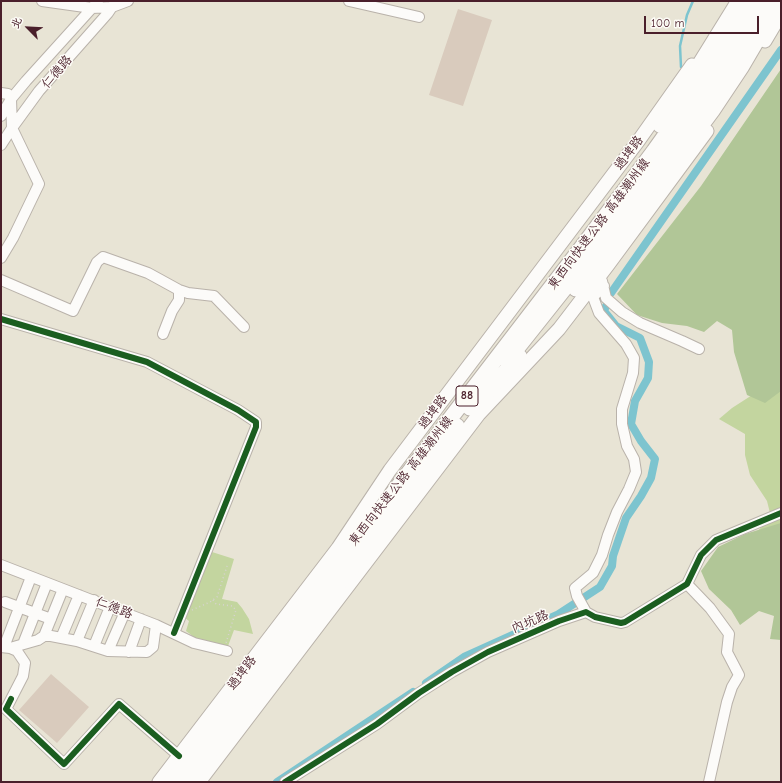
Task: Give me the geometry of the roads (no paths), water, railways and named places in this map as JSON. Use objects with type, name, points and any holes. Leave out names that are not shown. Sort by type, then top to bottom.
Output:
[{"type":"highway","points":[[346,553],[456,396],[646,144],[682,92],[739,1]]},
{"type":"highway","name":"東西向快速公路 高雄潮州線","points":[[171,782],[654,151],[691,99],[752,1]]},
{"type":"highway","name":"東西向快速公路 高雄潮州線","points":[[187,782],[356,562],[470,408],[592,254],[702,105],[732,60],[767,1]]},
{"type":"highway","points":[[470,408],[484,396],[550,322],[601,260],[712,111],[742,66],[780,1]]},
{"type":"main road","name":"過埤路","points":[[159,782],[338,548],[390,470],[639,140],[706,45],[733,1]]},
{"type":"main road","points":[[199,782],[479,414],[602,281],[718,115],[781,14]]},
{"type":"street","points":[[42,1],[95,5],[114,4],[128,1]]},
{"type":"street","points":[[349,1],[419,17]]},
{"type":"street","name":"仁德路","points":[[1,145],[39,91],[108,13],[114,4]]},
{"type":"street","name":"仁德路","points":[[1,116],[11,99],[26,81],[95,5]]},
{"type":"street","points":[[1,93],[8,94],[11,99],[12,128],[38,184],[13,238],[1,258]]},
{"type":"street","points":[[1,280],[73,311],[97,262],[103,257],[148,273],[179,290],[188,293],[214,296],[244,326]]},
{"type":"street","points":[[602,281],[606,298],[622,312],[640,323],[698,349]]},
{"type":"street","points":[[602,281],[593,297],[598,313],[626,344],[634,358],[633,373],[622,409],[622,424],[627,446],[634,459],[636,472],[630,489],[617,512],[602,555],[593,573],[575,588],[586,612],[595,617],[621,623],[625,622],[687,584],[701,555],[716,540],[781,513]]},
{"type":"street","points":[[163,334],[172,311],[179,300],[179,290]]},
{"type":"street","points":[[1,319],[147,362],[238,410],[256,422],[256,427],[174,633]]},
{"type":"street","name":"仁德路","points":[[1,566],[94,600],[156,625],[194,643],[225,650]]},
{"type":"street","points":[[5,647],[32,577]]},
{"type":"street","points":[[23,644],[48,583]]},
{"type":"street","points":[[687,584],[710,608],[729,634],[727,652],[739,676],[732,687],[727,702],[709,782]]},
{"type":"street","points":[[5,647],[38,640],[44,636],[63,589]]},
{"type":"street","points":[[61,638],[79,595]]},
{"type":"street","points":[[77,641],[94,600]]},
{"type":"street","points":[[5,602],[51,619]]},
{"type":"street","points":[[94,646],[110,607]]},
{"type":"street","points":[[108,651],[124,612]]},
{"type":"street","name":"內坑路","points":[[285,782],[377,724],[419,693],[452,672],[488,652],[560,621],[586,612]]},
{"type":"street","points":[[129,652],[141,619]]},
{"type":"street","points":[[44,636],[77,641],[108,651],[147,652],[153,647],[156,625]]},
{"type":"street","points":[[5,647],[17,651],[25,663],[23,676],[6,709],[64,764],[119,704],[178,756]]},
{"type":"waterway","points":[[681,67],[680,46],[687,15],[693,1]]},
{"type":"waterway","points":[[611,293],[781,50]]},
{"type":"waterway","points":[[426,683],[464,657],[557,615],[600,587],[612,566],[613,556],[626,518],[651,478],[655,459],[641,441],[631,424],[635,401],[648,378],[649,362],[640,338],[616,326],[604,311],[606,306]]},
{"type":"waterway","points":[[277,782],[413,692]]}]
